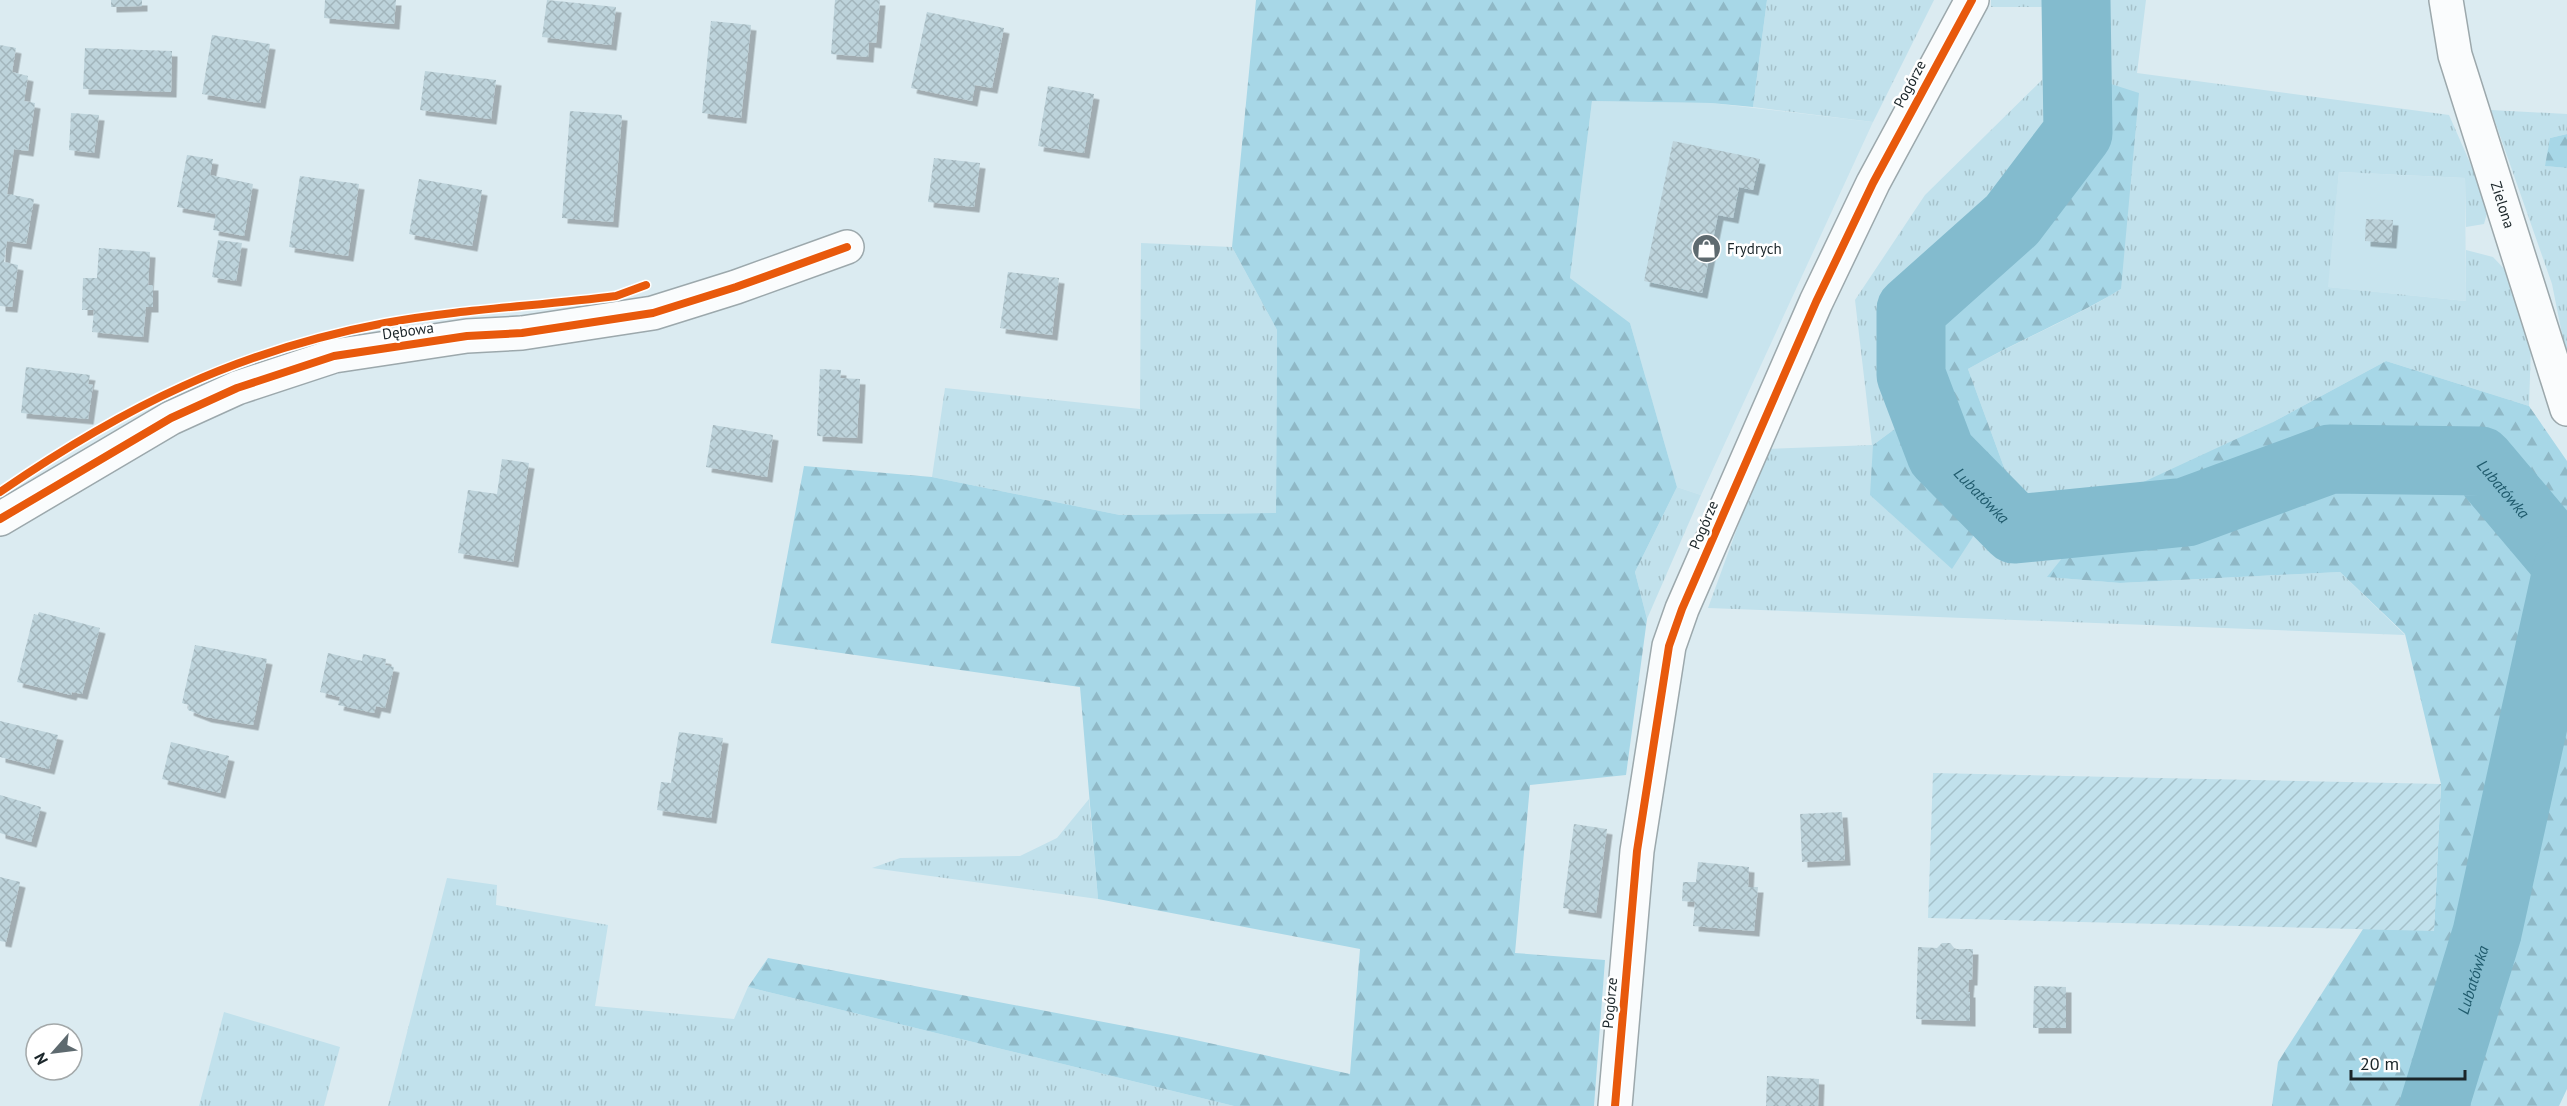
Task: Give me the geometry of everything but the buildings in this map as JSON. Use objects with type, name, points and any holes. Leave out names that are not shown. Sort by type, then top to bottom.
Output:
[{"type":"street","name":"Pogórze","points":[[1615,1106],[1637,851],[1669,646],[1682,609],[1816,302],[1873,183],[1972,0]]},
{"type":"street","name":"Zielona","points":[[2446,0],[2455,55],[2567,409]]},
{"type":"street","name":"Dębowa","points":[[0,519],[171,418],[237,388],[334,356],[467,336],[522,333],[652,313],[736,287],[847,247]]},
{"type":"shaded area","points":[[1592,101],[1711,103],[1873,122],[1701,495],[1677,487],[1630,323],[1570,278]]},
{"type":"shaded area","points":[[2339,172],[2465,178],[2466,301],[2327,287]]},
{"type":"green space","points":[[1256,0],[1767,0],[1753,107],[1711,103],[1592,101],[1570,278],[1630,323],[1677,487],[1635,572],[1647,619],[1626,775],[1530,785],[1515,953],[1605,960],[1594,1106],[1234,1106],[748,987],[768,958],[1177,1036],[1350,1074],[1360,949],[1098,899],[1080,687],[771,643],[804,466],[932,477],[1120,515],[1276,513],[1277,330],[1232,247]]},
{"type":"green space","points":[[1767,0],[1934,0],[1873,122],[1753,107]]},
{"type":"green space","points":[[1991,0],[2146,0],[2137,73],[2449,115],[2489,206],[2484,224],[2466,227],[2465,178],[2339,172],[2328,287],[2466,301],[2466,250],[2493,257],[2510,275],[2531,346],[2529,406],[2386,361],[2273,422],[2048,577],[2120,583],[2340,572],[2405,635],[1708,608],[1766,449],[1872,445],[1855,300],[1925,195],[2042,80],[2043,7],[1991,7]],"holes":[[[2108,83],[2121,289],[1968,369],[2009,481],[1873,445],[1938,397],[1936,312],[2058,184]]]},
{"type":"green space","points":[[2108,83],[2139,93],[2121,289],[1968,369],[2009,481],[1952,569],[1870,495],[1873,445],[1938,397],[1936,312],[2057,184]]},
{"type":"green space","points":[[2491,110],[2567,114],[2567,134],[2550,138],[2546,166],[2567,168],[2567,359],[2552,284]]},
{"type":"green space","points":[[2567,134],[2567,168],[2545,166],[2550,138]]},
{"type":"green space","points":[[1141,243],[1232,247],[1277,330],[1276,513],[1120,515],[932,477],[945,388],[1140,409]]},
{"type":"green space","points":[[2386,361],[2529,406],[2567,461],[2567,1089],[2559,1106],[2272,1106],[2278,1062],[2363,929],[2434,930],[2441,784],[2405,634],[2340,572],[2120,583],[2047,577],[2111,497],[2273,422]]},
{"type":"green space","points":[[1677,487],[1701,495],[1647,619],[1635,572]]},
{"type":"green space","points":[[1933,773],[2441,784],[2434,931],[1928,918]]},
{"type":"green space","points":[[1089,799],[1098,899],[872,868],[900,858],[1020,856],[1057,838]]},
{"type":"green space","points":[[447,878],[497,885],[496,905],[608,925],[595,1006],[734,1019],[748,987],[1234,1106],[388,1106]]},
{"type":"green space","points":[[224,1012],[340,1047],[324,1106],[199,1106]]},
{"type":"waterway","name":"Lubatówka","points":[[2076,0],[2078,133],[2012,220],[1911,310],[1911,375],[1941,454],[2015,529],[2186,512],[2330,459],[2480,461],[2567,564]]},
{"type":"waterway","name":"Lubatówka","points":[[2434,1106],[2487,933],[2567,571]]},
{"type":"cycle path","points":[[1615,1106],[1637,851],[1669,646],[1682,609],[1816,302],[1873,183],[1972,0]]},
{"type":"cycle path","points":[[0,519],[171,418],[237,388],[334,356],[467,336],[522,333],[653,313],[736,287],[847,247]]},
{"type":"cycle path","points":[[0,492],[46,461],[137,409],[230,366],[279,349],[385,323],[442,314],[616,296],[646,285]]},
{"type":"place","name":"Frydrych","points":[[1706,249]]}]
